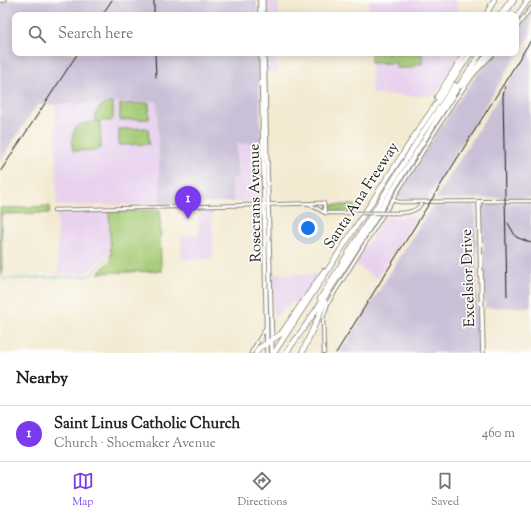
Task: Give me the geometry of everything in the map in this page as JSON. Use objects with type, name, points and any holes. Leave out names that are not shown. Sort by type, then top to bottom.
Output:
[{"type":"highway","points":[[488,12],[494,0]]},
{"type":"highway","points":[[501,12],[507,0]]},
{"type":"highway","points":[[501,12],[510,0]]},
{"type":"highway","points":[[506,12],[514,0]]},
{"type":"highway","points":[[509,12],[518,0]]},
{"type":"highway","points":[[519,13],[527,0]]},
{"type":"highway","points":[[419,129],[431,105],[463,56]]},
{"type":"highway","points":[[293,326],[305,313],[405,154],[470,56]]},
{"type":"highway","name":"Santa Ana Freeway","points":[[274,353],[293,326],[419,129],[470,56]]},
{"type":"highway","points":[[303,329],[303,325],[418,140],[476,56]]},
{"type":"highway","name":"Santa Ana Freeway","points":[[286,353],[351,256],[437,117],[479,56]]},
{"type":"highway","points":[[437,117],[487,56]]},
{"type":"highway","points":[[302,353],[321,310],[351,256]]},
{"type":"highway","points":[[253,353],[281,334],[312,287],[332,265]]},
{"type":"main road","points":[[260,0],[260,12]]},
{"type":"main road","points":[[263,0],[263,12]]},
{"type":"main road","name":"Rosecrans Avenue","points":[[261,56],[266,178]]},
{"type":"main road","name":"Rosecrans Avenue","points":[[264,56],[269,300],[269,343],[267,353]]},
{"type":"main road","name":"Excelsior Drive","points":[[479,202],[483,353]]},
{"type":"main road","name":"Rosecrans Avenue","points":[[269,300],[267,326],[269,343],[274,353]]},
{"type":"street","points":[[519,24],[531,8]]},
{"type":"street","points":[[324,353],[322,325],[326,307],[455,100],[492,56]]},
{"type":"street","points":[[392,200],[397,202],[531,201]]},
{"type":"street","points":[[417,202],[417,208]]},
{"type":"street","points":[[307,204],[325,213],[391,213],[409,212],[417,208],[422,202]]},
{"type":"street","points":[[54,210],[324,203],[325,213]]},
{"type":"street","points":[[253,353],[267,326]]},
{"type":"shaded area","points":[[0,0],[257,0],[257,12],[12,12],[12,56],[258,56],[261,143],[237,144],[237,178],[232,179],[233,202],[160,204],[157,101],[37,105],[0,161]]},
{"type":"shaded area","points":[[265,0],[278,0],[279,12],[266,12]]},
{"type":"shaded area","points":[[369,0],[456,0],[457,12],[370,12]]},
{"type":"shaded area","points":[[531,12],[531,33],[519,52],[519,28]]},
{"type":"shaded area","points":[[531,49],[531,198],[435,199],[493,106]]},
{"type":"shaded area","points":[[267,56],[276,56],[278,73],[267,73]]},
{"type":"shaded area","points":[[371,56],[460,56],[435,95],[412,96],[372,94]]},
{"type":"shaded area","points":[[494,56],[517,56],[427,199],[397,199],[397,195],[436,134],[475,77]]},
{"type":"shaded area","points":[[157,101],[160,204],[57,206],[55,103]]},
{"type":"shaded area","points":[[260,143],[262,199],[261,201],[233,202],[233,179],[238,178],[237,144]]},
{"type":"shaded area","points":[[531,203],[531,307],[485,308],[483,206],[484,204]]},
{"type":"shaded area","points":[[475,205],[479,353],[340,353],[432,206]]},
{"type":"shaded area","points":[[250,208],[262,209],[263,235],[251,236]]},
{"type":"shaded area","points":[[199,209],[212,209],[213,259],[182,259],[181,236],[199,235]]},
{"type":"shaded area","points":[[109,211],[110,251],[89,271],[83,274],[58,274],[57,213]]},
{"type":"shaded area","points":[[419,213],[378,277],[376,278],[355,264],[384,218],[409,216]]},
{"type":"shaded area","points":[[272,274],[320,275],[298,304],[292,302],[276,317],[273,316]]},
{"type":"green space","points":[[371,56],[422,56],[422,64],[415,64],[414,68],[396,68],[396,63],[371,63]]},
{"type":"green space","points":[[113,103],[113,119],[111,121],[95,121],[96,114],[102,106]]},
{"type":"green space","points":[[149,103],[149,119],[120,120],[120,104]]},
{"type":"green space","points":[[100,122],[101,148],[98,150],[73,151],[73,136],[76,127],[85,123]]},
{"type":"green space","points":[[148,128],[149,144],[119,145],[119,129]]},
{"type":"green space","points":[[330,205],[355,205],[359,207],[357,211],[332,212],[326,209]]},
{"type":"green space","points":[[50,206],[49,213],[1,214],[2,275],[0,275],[0,208]]},
{"type":"green space","points":[[160,210],[161,271],[98,273],[111,260],[109,211]]},
{"type":"waterway","points":[[3,279],[87,276],[93,273],[110,255]]},
{"type":"railway","points":[[104,12],[112,0]]},
{"type":"railway","points":[[154,0],[154,12]]},
{"type":"railway","points":[[336,353],[531,40]]},
{"type":"railway","points":[[0,172],[76,56]]},
{"type":"railway","points":[[155,56],[156,77]]},
{"type":"railway","points":[[505,86],[503,96],[507,296]]},
{"type":"railway","points":[[508,223],[516,237],[531,243]]},
{"type":"place","name":"Saint Linus Catholic Church","points":[[188,219]]}]
